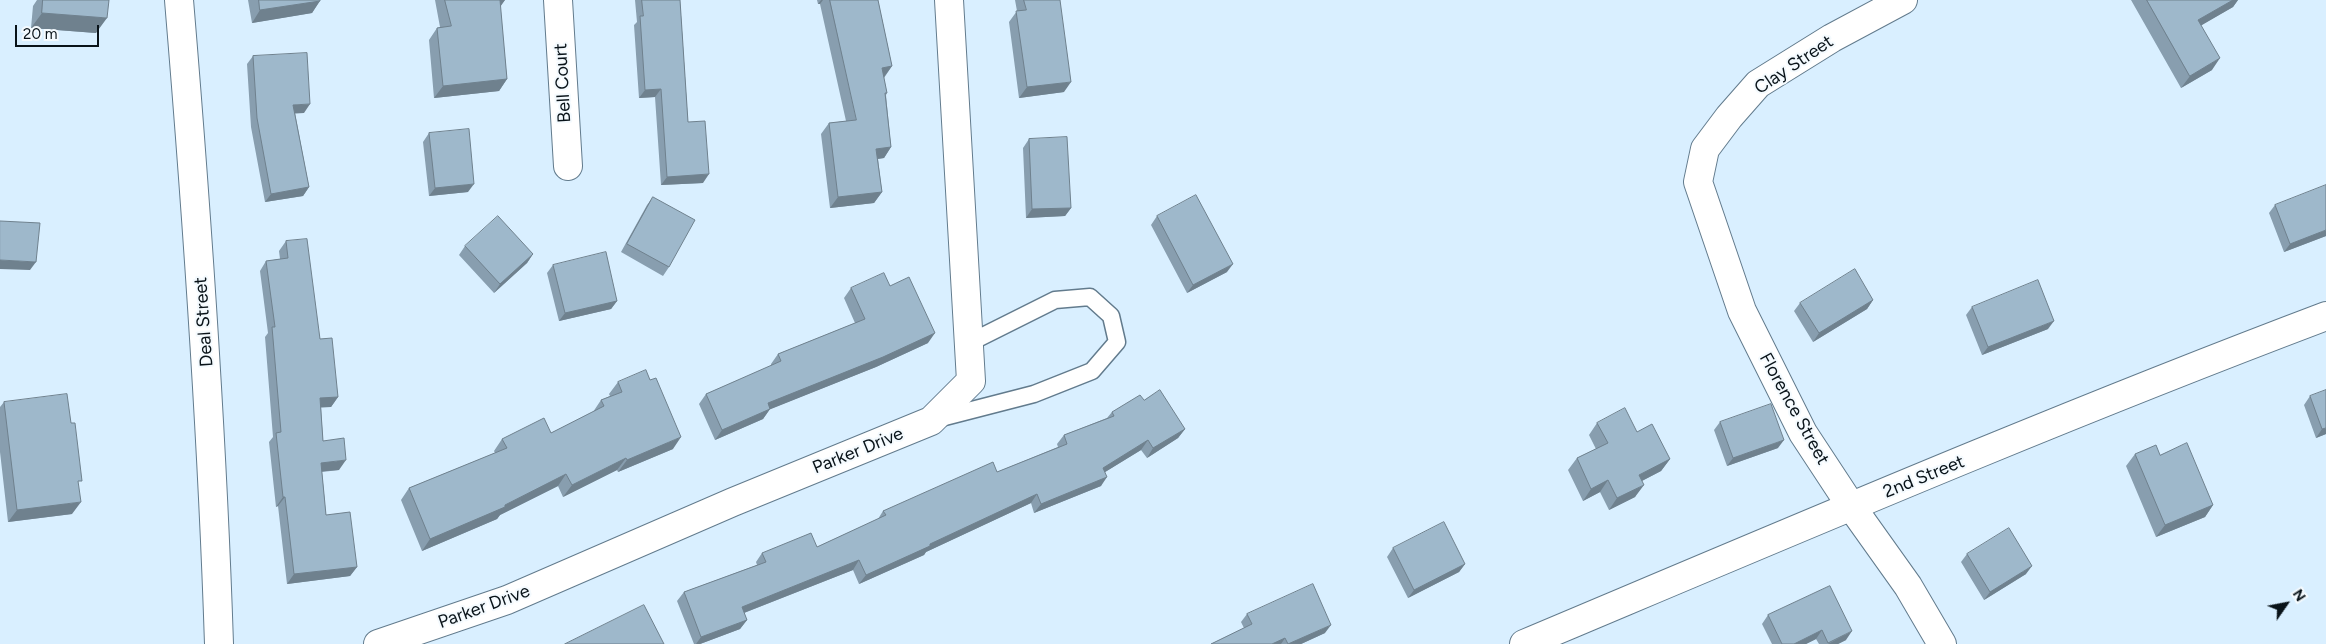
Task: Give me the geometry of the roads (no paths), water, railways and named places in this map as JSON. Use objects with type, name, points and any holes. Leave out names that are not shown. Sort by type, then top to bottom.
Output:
[{"type":"street","name":"Deal Street","points":[[180,0],[197,212],[214,486],[219,644]]},
{"type":"street","name":"Bell Court","points":[[558,0],[568,166]]},
{"type":"street","name":"Parker Drive","points":[[378,644],[507,600],[733,502],[931,421],[971,381],[949,0]]},
{"type":"street","name":"Clay Street","points":[[1698,182],[1705,149],[1729,117],[1758,84],[1832,38],[1903,0]]},
{"type":"street","name":"Florence Street","points":[[1698,182],[1742,311],[1803,433],[1851,506],[1908,586],[1942,644]]},
{"type":"street","name":"2nd Street","points":[[1524,644],[1851,506],[2246,346],[2326,316]]},
{"type":"lane","points":[[931,421],[1034,394],[1092,371],[1118,342],[1111,316],[1090,297],[1055,300],[969,343]]}]
